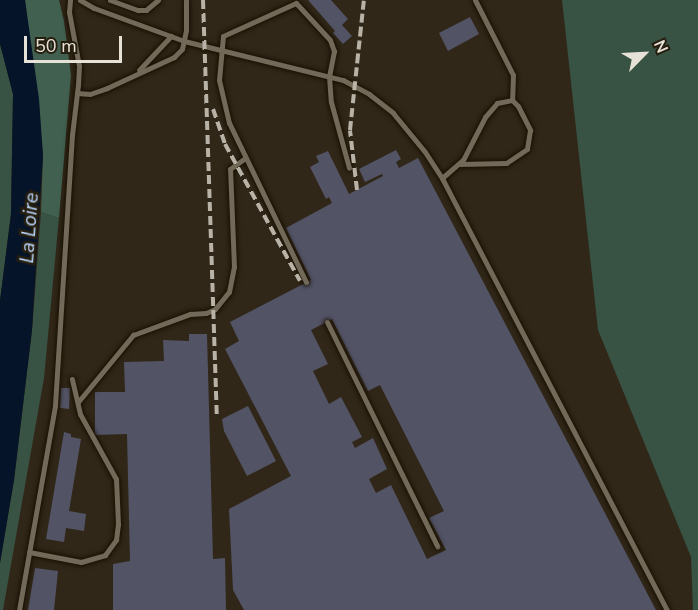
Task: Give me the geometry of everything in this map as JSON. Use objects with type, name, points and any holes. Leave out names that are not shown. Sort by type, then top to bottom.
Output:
[{"type":"lane","points":[[19,610],[55,405],[68,189],[79,66],[69,12],[70,0]]},
{"type":"lane","points":[[80,0],[94,8],[184,41],[329,76],[369,94],[393,113],[425,152],[442,178],[667,610]]},
{"type":"lane","points":[[110,0],[138,10],[146,10],[158,0]]},
{"type":"lane","points":[[77,93],[90,94],[101,90],[174,57],[182,49],[184,41],[188,16],[186,0]]},
{"type":"lane","points":[[459,164],[506,163],[527,149],[530,130],[518,106],[512,100],[513,75],[475,0]]},
{"type":"lane","points":[[306,282],[244,159],[223,104],[219,80],[223,36],[296,3],[330,40],[334,51],[329,76],[331,102],[349,168]]},
{"type":"lane","points":[[138,72],[171,36]]},
{"type":"lane","points":[[442,178],[459,164],[485,117],[497,104],[512,100]]},
{"type":"lane","points":[[78,402],[133,335],[190,314],[214,310],[229,292],[234,267],[230,169],[244,159]]},
{"type":"lane","points":[[327,322],[437,546]]},
{"type":"lane","points":[[29,552],[81,562],[105,555],[116,540],[118,524],[116,479],[111,466],[90,436],[72,379]]},
{"type":"green space","points":[[25,0],[59,0],[64,21],[71,75],[59,218],[41,212],[43,155]]},
{"type":"green space","points":[[562,0],[698,0],[698,610],[693,610],[691,557],[598,330]]},
{"type":"green space","points":[[0,44],[13,94],[11,214],[0,300]]},
{"type":"green space","points":[[41,212],[59,218],[44,378],[3,610],[0,610],[0,563],[14,480],[32,330]]},
{"type":"water","name":"La Loire","points":[[0,0],[25,0],[39,99],[43,155],[32,330],[14,480],[0,563],[0,301],[11,214],[13,94],[0,44]]},
{"type":"building","points":[[308,0],[331,0],[348,19],[342,25],[352,36],[343,44],[333,33],[335,31]]},
{"type":"building","points":[[470,17],[479,34],[448,51],[439,33]]},
{"type":"building","points":[[396,150],[401,159],[396,162],[399,168],[418,158],[656,610],[244,610],[233,590],[229,509],[291,476],[225,349],[239,341],[230,322],[311,280],[286,228],[332,203],[329,197],[326,199],[310,167],[319,162],[316,156],[328,151],[349,194],[383,176],[382,174],[365,182],[359,169]],"holes":[[[332,319],[368,391],[380,385],[444,511],[429,518],[446,550],[427,559],[391,485],[376,493],[369,479],[387,469],[373,438],[355,448],[352,442],[362,437],[341,397],[329,404],[313,371],[328,364],[311,330]]]},
{"type":"building","points":[[189,334],[207,334],[213,559],[225,558],[226,610],[113,610],[113,564],[130,561],[127,434],[95,435],[95,392],[125,392],[124,362],[164,361],[163,340],[189,341]]},
{"type":"building","points":[[61,388],[70,388],[69,409],[60,408]]},
{"type":"building","points":[[248,406],[276,461],[247,476],[224,431],[222,419]]},
{"type":"building","points":[[64,432],[71,434],[71,437],[81,439],[69,511],[86,514],[84,531],[66,528],[64,542],[46,539]]},
{"type":"building","points":[[35,568],[58,571],[54,610],[28,610]]},
{"type":"railway","points":[[203,0],[217,415]]},
{"type":"railway","points":[[357,190],[350,130],[364,0]]},
{"type":"railway","points":[[213,109],[225,144],[300,281]]}]
